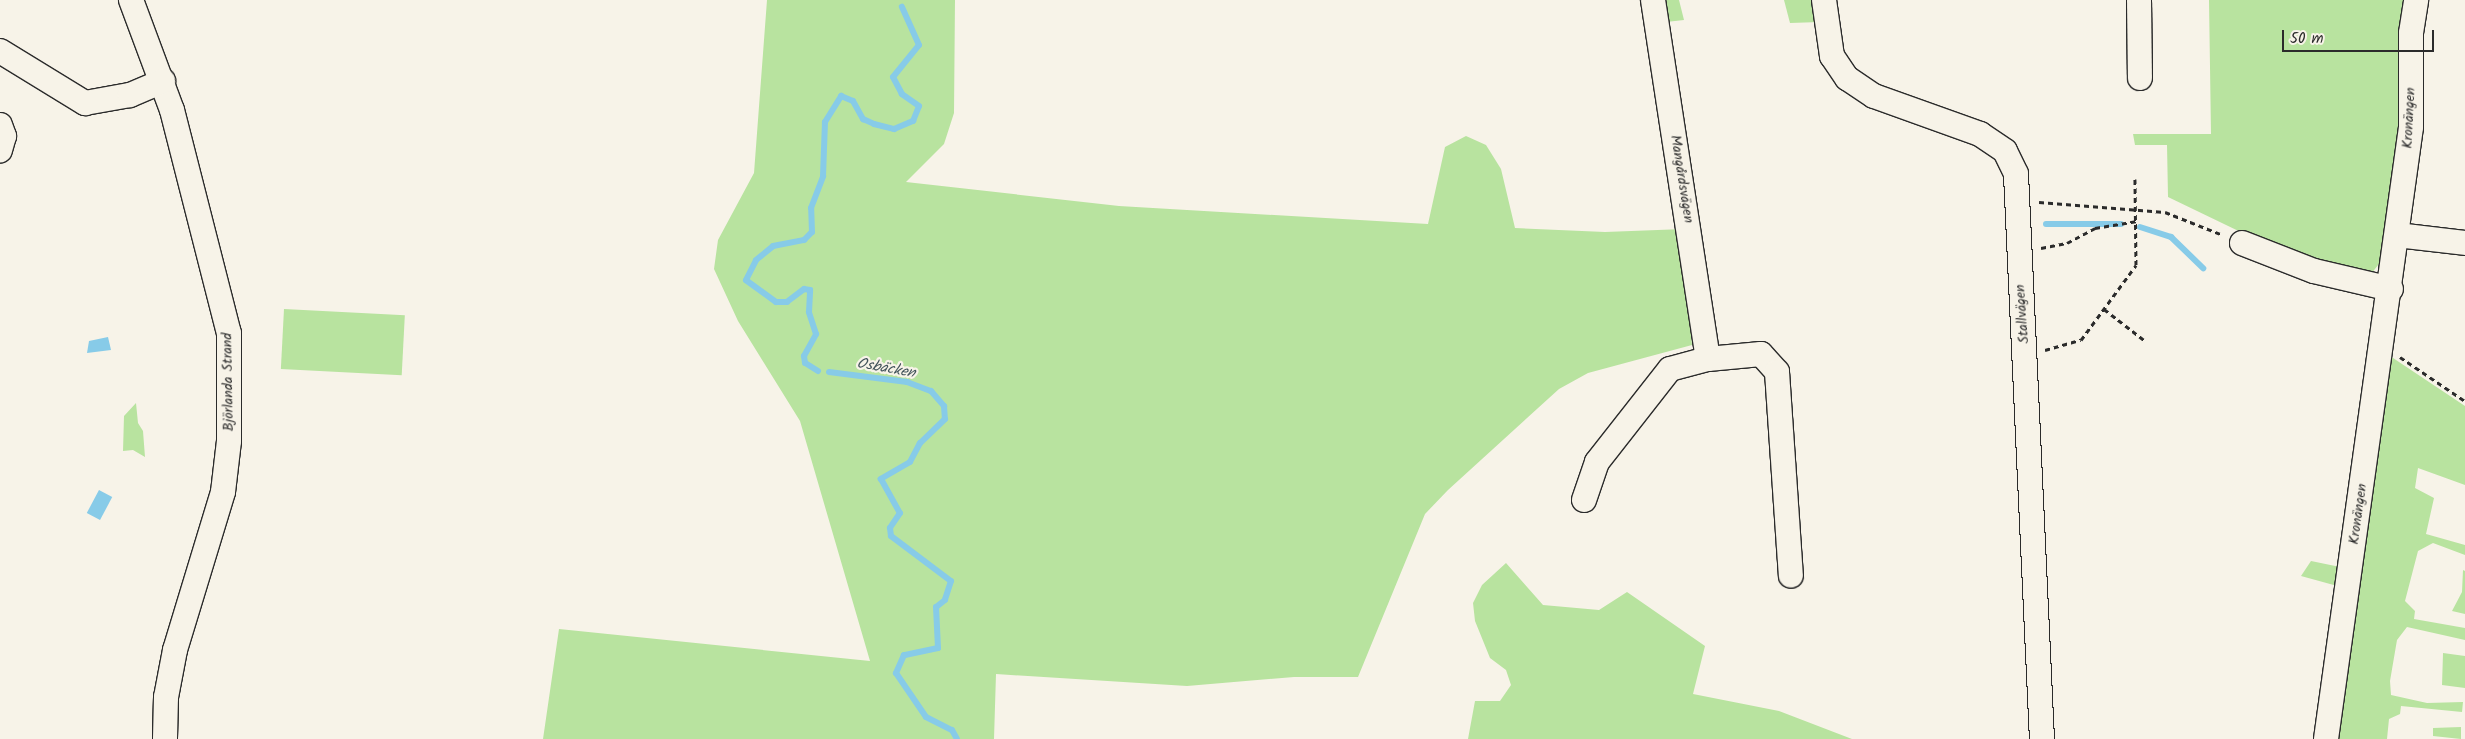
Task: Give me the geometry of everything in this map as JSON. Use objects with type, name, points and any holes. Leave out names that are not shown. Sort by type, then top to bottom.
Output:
[{"type":"street","name":"Björlanda Strand","points":[[131,0],[163,81],[219,285],[229,333],[231,392],[223,492],[173,659],[166,697],[165,739]]},
{"type":"street","name":"Mangårdsvägen","points":[[1653,0],[1708,359]]},
{"type":"street","name":"Stallvägen","points":[[1824,0],[1832,56],[1847,78],[1874,96],[1992,142],[2011,160],[2017,197],[2042,739]]},
{"type":"street","points":[[2139,0],[2140,78]]},
{"type":"street","name":"Kronängen","points":[[2326,739],[2391,290],[2412,127],[2411,33],[2416,0]]},
{"type":"street","points":[[0,51],[85,103],[130,95],[163,81]]},
{"type":"street","points":[[0,125],[4,136],[0,150]]},
{"type":"street","points":[[2397,235],[2465,243]]},
{"type":"street","points":[[2242,243],[2314,271],[2391,290]]},
{"type":"street","points":[[1584,500],[1597,462],[1670,370],[1708,359],[1761,354],[1777,372],[1791,576]]},
{"type":"path","points":[[2025,353],[2074,346],[2136,265],[2138,211],[2135,179]]},
{"type":"path","points":[[2017,197],[2052,204],[2165,212],[2242,243]]},
{"type":"path","points":[[2018,249],[2059,246],[2095,228],[2124,227],[2137,221]]},
{"type":"path","points":[[2104,309],[2144,340]]},
{"type":"path","points":[[2381,349],[2392,351],[2465,401]]},
{"type":"green space","points":[[767,0],[955,0],[954,113],[944,144],[906,182],[1119,206],[1428,224],[1445,147],[1466,136],[1486,145],[1501,169],[1515,228],[1605,232],[1684,229],[1692,345],[1588,373],[1559,389],[1448,490],[1425,514],[1358,677],[1294,677],[1187,686],[996,674],[994,739],[543,739],[559,629],[870,661],[800,421],[738,321],[714,269],[718,240],[754,173]]},
{"type":"green space","points":[[1663,0],[1679,0],[1684,20],[1666,22]]},
{"type":"green space","points":[[1784,0],[1819,0],[1820,22],[1790,23]]},
{"type":"green space","points":[[2209,0],[2409,0],[2389,251],[2371,274],[2280,251],[2168,197],[2167,145],[2135,145],[2133,134],[2211,134]]},
{"type":"green space","points":[[284,309],[405,315],[402,375],[281,369]]},
{"type":"green space","points":[[2384,352],[2465,406],[2465,485],[2418,468],[2415,488],[2434,498],[2426,534],[2465,545],[2465,555],[2433,543],[2418,551],[2405,601],[2415,611],[2414,619],[2465,628],[2465,640],[2407,627],[2397,640],[2390,681],[2391,695],[2427,703],[2463,702],[2462,712],[2401,706],[2400,714],[2389,719],[2387,739],[2331,739]]},
{"type":"green space","points":[[136,403],[138,423],[143,431],[145,457],[133,450],[123,451],[124,416]]},
{"type":"green space","points":[[2311,561],[2345,568],[2341,587],[2301,576]]},
{"type":"green space","points":[[1506,563],[1543,605],[1599,610],[1627,592],[1705,646],[1693,694],[1779,711],[1852,739],[1468,739],[1475,701],[1500,701],[1511,685],[1506,670],[1490,658],[1475,621],[1473,603],[1482,585]]},
{"type":"green space","points":[[2463,570],[2465,571],[2465,614],[2452,611],[2462,592]]},
{"type":"green space","points":[[2443,653],[2465,656],[2465,688],[2442,685]]},
{"type":"green space","points":[[2461,727],[2461,739],[2433,736],[2433,728]]},
{"type":"water","points":[[108,337],[111,350],[87,353],[89,341]]},
{"type":"water","points":[[99,490],[112,497],[100,520],[87,513]]},
{"type":"waterway","name":"Osbäcken","points":[[818,371],[805,363],[804,356],[816,334],[809,312],[810,290],[804,289],[787,302],[776,302],[746,280],[756,260],[773,246],[804,240],[812,232],[811,208],[823,176],[825,122],[841,96],[853,101],[863,119],[874,124],[894,129],[913,121],[919,106],[902,94],[893,77],[919,45],[902,7]]},
{"type":"waterway","points":[[2046,224],[2121,224]]},
{"type":"waterway","points":[[2140,227],[2171,237],[2203,268]]},
{"type":"waterway","name":"Osbäcken","points":[[829,372],[907,382],[931,391],[944,406],[945,419],[920,443],[910,462],[881,479],[900,513],[890,528],[891,536],[951,581],[945,600],[936,607],[938,648],[904,655],[896,673],[926,717],[952,730],[957,739]]}]
